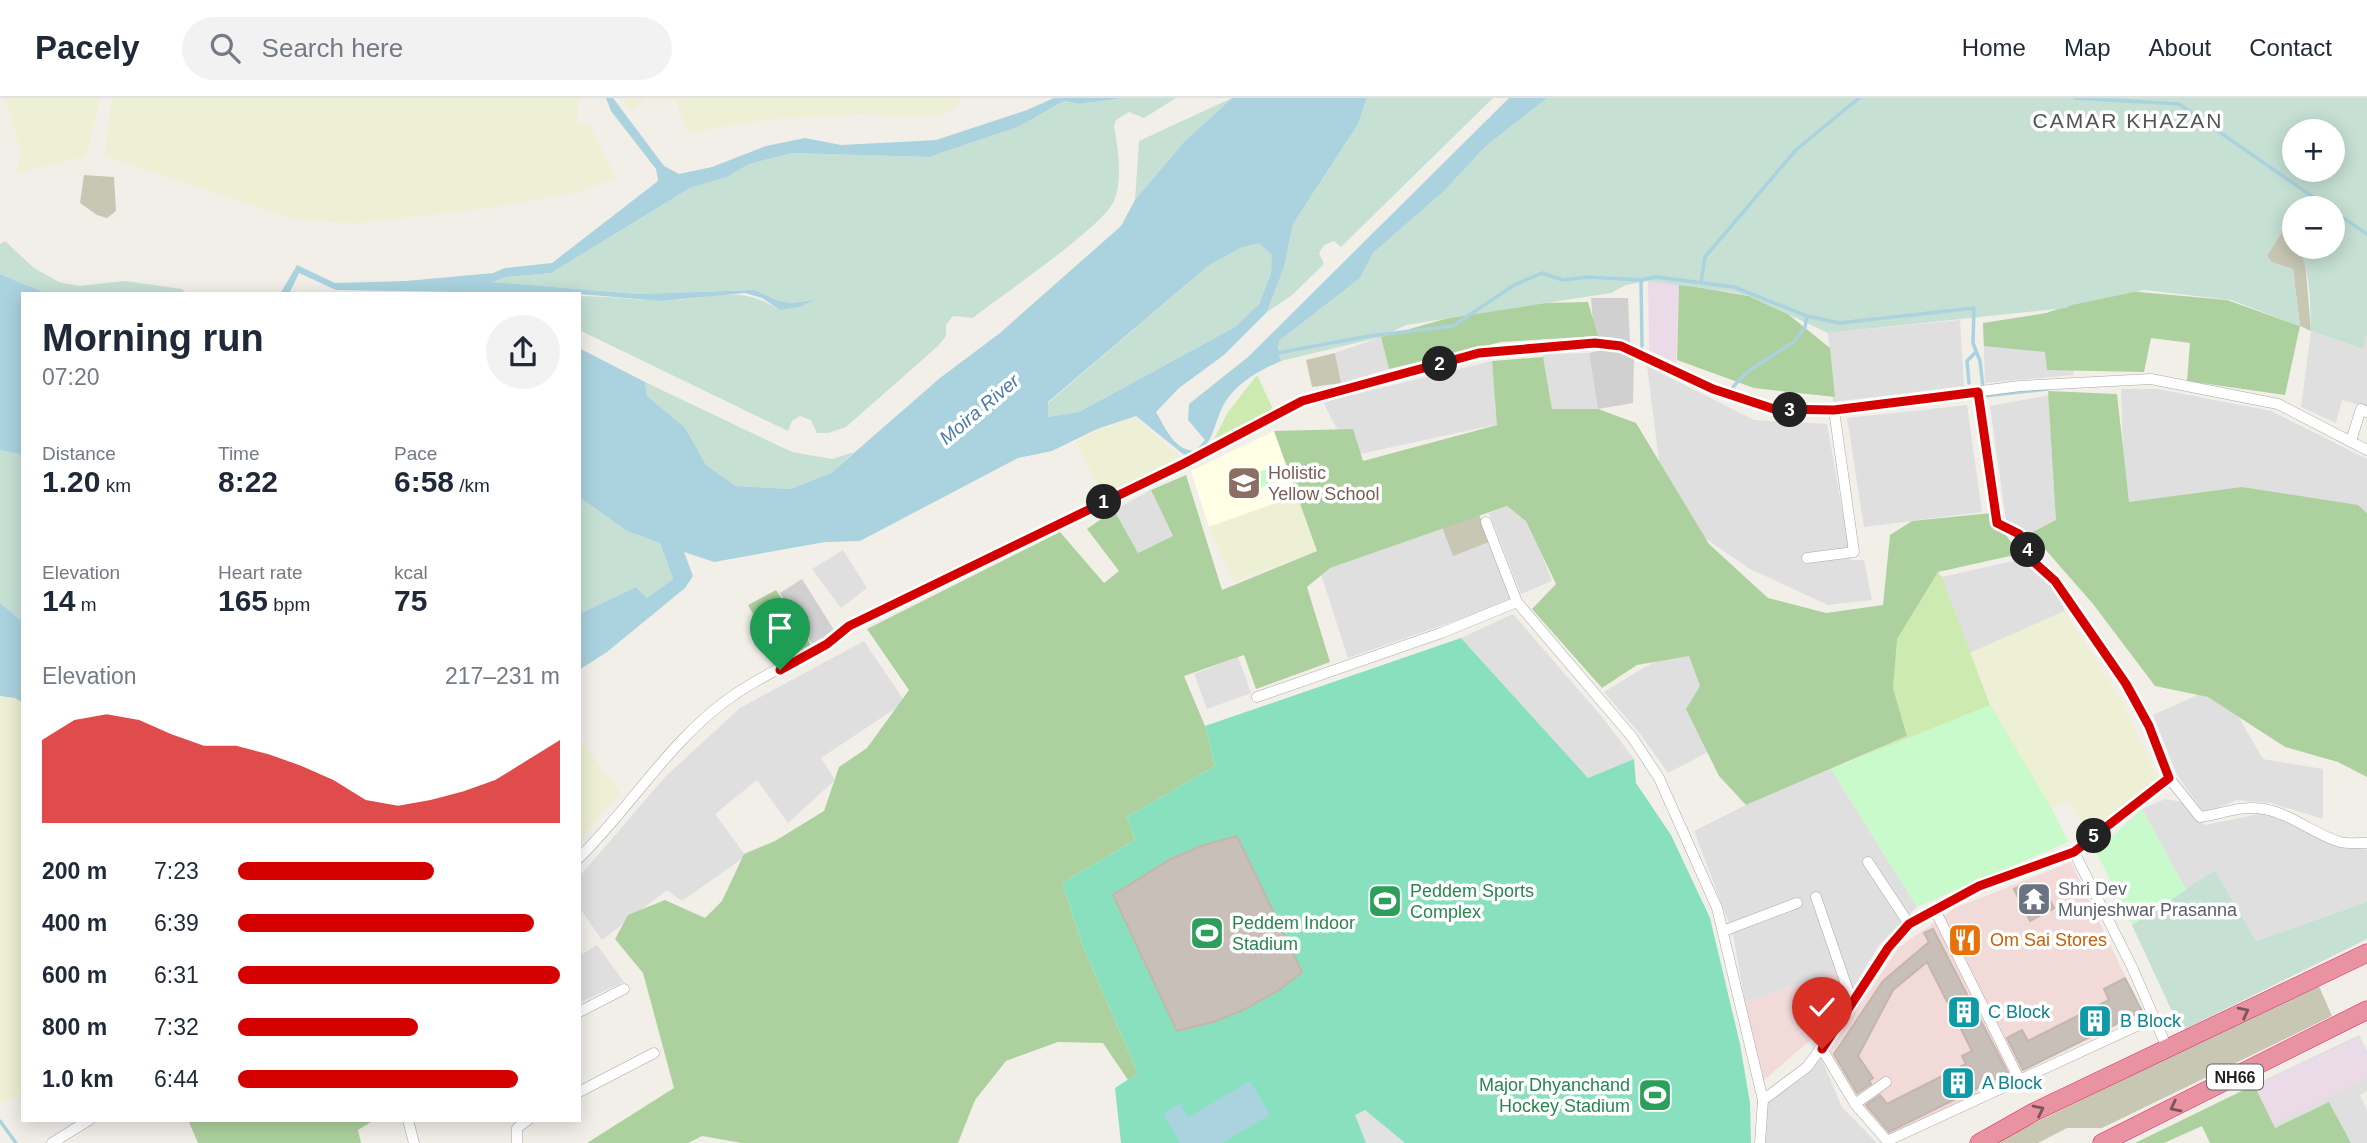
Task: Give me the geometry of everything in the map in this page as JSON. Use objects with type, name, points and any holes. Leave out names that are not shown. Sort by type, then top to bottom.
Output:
[{"type":"highway","points":[[1979,1143],[2034,1112],[2367,953]]},
{"type":"highway","name":"NH66","points":[[2107,1142],[2367,1010]]},
{"type":"street","points":[[581,856],[604,833],[676,746],[733,695],[827,644],[849,626],[1183,464],[1302,401],[1479,353],[1595,343],[1621,346],[1713,389],[1774,409],[1834,410],[2020,386],[2151,379],[2278,404],[2367,450]]},
{"type":"street","points":[[1976,392],[1997,523],[2019,534],[2035,563],[2055,581],[2126,684],[2149,726],[2169,778],[2200,817],[2217,815],[2231,809],[2264,809],[2291,817],[2341,842],[2367,843]]},
{"type":"street","points":[[1807,558],[1854,552],[1834,410]]},
{"type":"street","points":[[2351,441],[2361,410],[2367,412]]},
{"type":"street","points":[[1486,522],[1517,603],[1632,737],[1659,778],[1717,908],[1763,1100],[1760,1143]]},
{"type":"street","points":[[1257,697],[1441,633],[1517,603]]},
{"type":"street","points":[[1763,1100],[1807,1067],[1822,1049],[1888,948],[1909,924],[1979,886],[2074,852],[2169,778]]},
{"type":"street","points":[[2074,852],[2168,1050]]},
{"type":"street","points":[[1868,862],[1909,924]]},
{"type":"street","points":[[1816,897],[1853,1005]]},
{"type":"street","points":[[1724,931],[1797,903]]},
{"type":"street","points":[[1935,910],[2020,1081]]},
{"type":"street","points":[[581,1011],[624,989]]},
{"type":"street","points":[[1822,1049],[1855,1104],[1888,1142],[2154,1018]]},
{"type":"street","points":[[581,1090],[654,1053]]},
{"type":"street","points":[[1855,1104],[1886,1082]]},
{"type":"street","points":[[52,1143],[86,1122]]},
{"type":"street","points":[[409,1122],[414,1143]]},
{"type":"street","points":[[517,1143],[517,1128],[525,1122]]},
{"type":"shaded area","points":[[5,98],[100,98],[86,156],[16,174],[21,151]]},
{"type":"shaded area","points":[[112,98],[584,98],[578,102],[577,121],[591,127],[616,178],[579,192],[497,207],[360,223],[301,221],[104,156]]},
{"type":"shaded area","points":[[620,98],[962,98],[955,109],[930,117],[860,114],[763,120],[688,133],[675,100],[645,99],[631,111]]},
{"type":"shaded area","points":[[1123,98],[1176,98],[1144,118],[1129,112],[1116,120],[1114,126],[1119,174],[1114,201],[1106,213],[1072,244],[973,318],[953,316],[946,325],[946,336],[938,346],[846,427],[828,433],[817,433],[811,420],[800,416],[792,421],[788,431],[581,331],[581,296],[677,300],[735,295],[764,301],[780,310],[811,300],[791,303],[776,300],[755,290],[638,294],[492,282],[507,277],[551,273],[690,188],[727,177],[749,164],[792,153],[929,157],[1018,127],[1064,101],[1080,104]]},
{"type":"shaded area","points":[[1232,98],[1184,142],[1135,200],[1139,141]]},
{"type":"shaded area","points":[[1367,98],[1493,98],[1341,247],[1334,241],[1324,245],[1319,253],[1324,264],[1291,296],[1267,312],[1284,267],[1293,224],[1358,124]]},
{"type":"shaded area","points":[[1547,98],[2367,98],[2367,335],[2363,349],[2311,331],[2308,278],[2303,259],[2345,259],[2345,196],[2282,196],[2282,232],[2267,255],[2271,262],[2293,269],[2300,326],[2231,300],[2144,290],[2066,308],[1828,333],[1749,296],[1648,281],[1626,285],[1611,293],[1406,325],[1381,337],[1281,361],[1279,341],[1360,278],[1373,253],[1443,192],[1486,146]]},
{"type":"shaded area","points":[[84,175],[114,177],[116,211],[107,218],[97,215],[80,203]]},
{"type":"shaded area","points":[[2282,232],[2282,259],[2304,259],[2311,331],[2300,326],[2293,269],[2271,262],[2267,255]]},
{"type":"shaded area","points":[[5,241],[34,268],[59,282],[79,286],[125,281],[182,289],[184,292],[43,292],[0,274],[0,244]]},
{"type":"shaded area","points":[[1259,242],[1273,254],[1271,273],[1259,304],[1235,327],[1079,412],[1048,417],[1048,403],[1208,266],[1240,248]]},
{"type":"shaded area","points":[[1648,281],[1679,284],[1676,363],[1649,350]]},
{"type":"shaded area","points":[[1591,298],[1628,298],[1630,343],[1612,337],[1594,337]]},
{"type":"shaded area","points":[[1960,320],[1964,386],[1833,402],[1828,333]]},
{"type":"shaded area","points":[[2077,320],[2073,375],[1985,383],[1983,326]]},
{"type":"shaded area","points":[[2311,331],[2362,349],[2367,335],[2367,407],[2342,400],[2336,423],[2301,407]]},
{"type":"shaded area","points":[[1381,337],[1389,369],[1341,383],[1335,353]]},
{"type":"shaded area","points":[[1614,347],[1634,358],[1633,403],[1598,409],[1589,353]]},
{"type":"shaded area","points":[[1335,353],[1341,383],[1312,387],[1306,360]]},
{"type":"shaded area","points":[[1589,353],[1598,409],[1552,409],[1542,354]]},
{"type":"shaded area","points":[[1492,361],[1498,424],[1351,456],[1323,402]]},
{"type":"shaded area","points":[[1647,366],[1754,420],[1827,424],[1851,560],[1864,560],[1872,600],[1828,605],[1750,569],[1661,508],[1662,485]]},
{"type":"shaded area","points":[[645,382],[792,452],[832,459],[854,452],[831,473],[790,489],[736,486],[706,465],[684,428],[647,396]]},
{"type":"shaded area","points":[[2121,389],[2158,389],[2271,411],[2367,459],[2367,547],[2125,512]]},
{"type":"shaded area","points":[[2050,395],[2062,536],[2033,537],[2006,520],[1990,406]]},
{"type":"shaded area","points":[[1967,405],[1982,512],[1864,527],[1847,418]]},
{"type":"shaded area","points":[[1135,417],[1180,457],[1103,497],[1076,441],[1097,430]]},
{"type":"shaded area","name":"Holistic Yellow School","points":[[1274,431],[1298,495],[1209,527],[1191,471]]},
{"type":"shaded area","points":[[0,450],[21,455],[21,620],[0,603]]},
{"type":"shaded area","points":[[1151,490],[1173,536],[1138,553],[1114,510]]},
{"type":"shaded area","points":[[1298,495],[1317,551],[1233,582],[1209,527]]},
{"type":"shaded area","points":[[581,498],[627,531],[660,543],[673,579],[647,598],[636,587],[581,613]]},
{"type":"shaded area","points":[[1521,501],[1552,581],[1521,594],[1489,513]]},
{"type":"shaded area","points":[[1479,514],[1489,542],[1453,556],[1442,527]]},
{"type":"shaded area","points":[[1442,527],[1489,542],[1512,601],[1348,658],[1319,568]]},
{"type":"shaded area","points":[[843,550],[867,588],[841,608],[812,569]]},
{"type":"shaded area","points":[[2026,558],[2050,582],[2065,611],[1970,653],[1942,577]]},
{"type":"shaded area","points":[[802,579],[834,630],[812,644],[780,593]]},
{"type":"shaded area","points":[[2065,611],[2124,705],[2158,779],[2088,835],[2069,801],[2051,808],[1990,705],[1970,653]]},
{"type":"shaded area","points":[[1513,614],[1602,717],[1634,759],[1588,778],[1461,638]]},
{"type":"shaded area","points":[[1716,630],[1762,724],[1668,773],[1641,735],[1604,692]]},
{"type":"shaded area","points":[[864,641],[905,702],[821,758],[835,780],[788,823],[757,780],[715,814],[746,856],[682,901],[667,890],[602,940],[581,910],[581,875],[666,776],[740,708]]},
{"type":"shaded area","points":[[1238,657],[1251,693],[1207,709],[1194,674]]},
{"type":"shaded area","points":[[2220,685],[2263,759],[2323,769],[2323,819],[2271,803],[2237,800],[2204,813],[2177,775],[2153,715]]},
{"type":"shaded area","points":[[0,696],[21,702],[21,1093],[0,1104]]},
{"type":"shaded area","points":[[581,741],[621,793],[581,838]]},
{"type":"shaded area","points":[[1831,769],[1917,907],[1879,945],[1848,997],[1839,971],[1745,1002],[1733,934],[1694,831],[1746,805]]},
{"type":"shaded area","points":[[2165,799],[2183,802],[2205,825],[2259,814],[2288,819],[2332,843],[2367,850],[2367,902],[2256,941],[2215,870],[2186,890],[2142,809]]},
{"type":"shaded area","points":[[2071,862],[2143,1014],[1886,1137],[1827,1054],[1899,947],[1955,908]]},
{"type":"shaded area","points":[[2215,870],[2256,941],[2367,902],[2367,939],[2181,1031],[2132,925]]},
{"type":"shaded area","points":[[597,945],[624,982],[581,1002],[581,955]]},
{"type":"shaded area","points":[[1840,971],[1848,997],[1815,1036],[1764,1080],[1745,1002]]},
{"type":"shaded area","points":[[2318,984],[2332,1016],[2102,1128],[2067,1128],[2038,1143],[1994,1143]]},
{"type":"shaded area","points":[[2359,1035],[2367,1051],[2367,1091],[2360,1095],[2367,1110],[2367,1143],[2351,1143],[2329,1102],[2275,1129],[2254,1085]]},
{"type":"shaded area","points":[[2359,1038],[2367,1054],[2367,1077],[2272,1125],[2255,1086]]},
{"type":"shaded area","points":[[1821,1058],[1842,1107],[1877,1143],[1764,1143],[1767,1103],[1808,1074]]},
{"type":"shaded area","points":[[1365,1110],[1404,1143],[1366,1143],[1355,1115]]},
{"type":"green space","points":[[1679,284],[1749,296],[1788,314],[1830,348],[1835,397],[1754,388],[1677,360]]},
{"type":"green space","points":[[2117,290],[2227,300],[2300,326],[2285,395],[2187,381],[2190,343],[2151,338],[2144,372],[2047,370],[2045,352],[1984,346],[1983,323],[2046,313]]},
{"type":"green space","points":[[1588,302],[1598,336],[1501,342],[1389,369],[1381,337],[1498,304]]},
{"type":"green space","points":[[1543,357],[1552,409],[1598,409],[1636,423],[1709,544],[1768,598],[1826,613],[1883,605],[1890,535],[1912,521],[1991,513],[2019,554],[1938,572],[1897,639],[1893,688],[1907,736],[1746,805],[1719,776],[1686,709],[1700,686],[1689,656],[1637,665],[1602,688],[1532,609],[1556,584],[1526,521],[1507,506],[1330,568],[1307,587],[1330,662],[1256,689],[1244,655],[1184,676],[1205,726],[1215,766],[1127,817],[1135,840],[1062,883],[1083,947],[1138,1073],[1128,1080],[1103,1043],[1058,1042],[1006,1061],[975,1100],[958,1143],[742,1143],[702,1136],[688,1143],[587,1143],[674,1088],[643,973],[615,939],[628,915],[665,900],[705,918],[722,901],[744,854],[775,841],[824,811],[839,767],[867,748],[909,690],[867,629],[1060,532],[1104,583],[1119,571],[1087,529],[1114,510],[1138,553],[1173,536],[1151,490],[1186,475],[1222,590],[1317,551],[1274,431],[1353,429],[1363,461],[1497,425],[1492,361]]},
{"type":"green space","points":[[1257,375],[1273,409],[1214,439],[1228,412]]},
{"type":"green space","points":[[2048,391],[2117,394],[2129,502],[2242,487],[2358,505],[2367,513],[2367,777],[2338,762],[2285,747],[2208,697],[2155,686],[2093,604],[2031,533],[2056,520]]},
{"type":"green space","points":[[1274,466],[1279,480],[1250,493],[1243,478]]},
{"type":"green space","points":[[1938,572],[1990,705],[2068,842],[1933,884],[1851,761],[1907,736],[1893,688],[1896,639]]},
{"type":"green space","points":[[776,590],[811,645],[780,661],[748,605]]},
{"type":"green space","name":"Peddem Sports Complex","points":[[1461,638],[1588,778],[1634,759],[1636,783],[1671,835],[1710,918],[1740,1044],[1750,1103],[1751,1143],[1121,1143],[1115,1088],[1138,1073],[1083,947],[1062,883],[1135,840],[1127,817],[1215,766],[1205,726]]},
{"type":"green space","points":[[1990,705],[2068,842],[1917,907],[1831,769]]},
{"type":"green space","points":[[2142,809],[2186,890],[2132,925],[2096,851]]},
{"type":"green space","points":[[2254,1085],[2275,1128],[2329,1102],[2351,1143],[2210,1143],[2202,1126],[2164,1143],[2135,1143]]},
{"type":"green space","points":[[189,1122],[371,1122],[358,1130],[361,1143],[198,1143]]},
{"type":"water","points":[[606,98],[613,98],[664,166],[679,174],[712,167],[766,146],[805,138],[841,145],[936,140],[1027,110],[1054,98],[1123,98],[1080,104],[1064,101],[1018,127],[929,157],[792,153],[749,164],[727,177],[690,188],[551,273],[507,277],[492,282],[638,294],[755,290],[776,300],[791,303],[814,300],[802,306],[780,310],[762,298],[745,293],[661,301],[581,294],[581,292],[336,290],[299,273],[290,292],[281,292],[297,265],[335,283],[406,281],[493,273],[505,268],[552,263],[658,181],[656,169],[611,111]]},
{"type":"water","name":"Moira River","points":[[1232,98],[1367,98],[1358,124],[1293,224],[1284,267],[1267,312],[1224,355],[1179,388],[1156,412],[1176,443],[1195,451],[1205,440],[1188,420],[1189,404],[1248,357],[1509,98],[1547,98],[1486,146],[1443,192],[1373,253],[1360,278],[1279,341],[1281,361],[1255,374],[1233,392],[1222,408],[1212,436],[1199,453],[1192,457],[1183,454],[1136,416],[1097,429],[1052,451],[1018,458],[860,541],[825,542],[714,562],[684,552],[693,576],[685,588],[607,652],[581,669],[581,613],[636,587],[647,598],[673,579],[660,543],[627,531],[581,498],[581,349],[645,382],[647,396],[685,428],[706,465],[736,486],[790,489],[831,473],[940,378],[1000,333],[1121,226],[1135,200],[1184,142]],"holes":[[[1259,243],[1272,255],[1271,273],[1259,304],[1235,327],[1079,412],[1048,417],[1048,402],[1208,266],[1240,248]]]},
{"type":"water","points":[[0,274],[43,292],[21,292],[21,455],[0,450]]},
{"type":"water","points":[[0,603],[21,620],[21,702],[0,696]]},
{"type":"water","points":[[1250,1081],[1270,1115],[1222,1143],[1180,1143],[1163,1114],[1180,1104],[1188,1117]]},
{"type":"building","name":"Peddem Indoor Stadium","points":[[1237,836],[1302,972],[1279,990],[1245,1009],[1216,1021],[1177,1031],[1113,895],[1171,859],[1201,846]]},
{"type":"building","name":"Shri Dev Munjeshwar Prasanna","points":[[2027,883],[2042,885],[2054,908],[2030,921],[2014,889]]},
{"type":"building","points":[[1933,929],[2008,1073],[1889,1132],[1866,1105],[1880,1095],[1887,1104],[1966,1064],[1962,1056],[1972,1051],[1927,962],[1893,990],[1858,1056],[1873,1078],[1869,1081],[1871,1084],[1857,1093],[1834,1054],[1883,981],[1929,942],[1924,933]]},
{"type":"building","name":"B Block","points":[[2125,978],[2142,1011],[2023,1070],[2007,1038],[2022,1030],[2028,1041],[2109,1000],[2104,989]]},
{"type":"waterway","points":[[1701,283],[1705,257],[1796,150],[1859,98]]},
{"type":"waterway","points":[[2075,98],[2179,104],[2312,196]]},
{"type":"waterway","points":[[2345,219],[2367,234]]},
{"type":"waterway","points":[[1277,353],[1369,336],[1453,326],[1514,285],[1542,273],[1563,280],[1588,277],[1641,280],[1656,277],[1734,287],[1807,316],[1839,323],[1974,308],[1973,343],[1980,361],[1984,396],[2048,389]]},
{"type":"waterway","points":[[1641,280],[1642,346]]},
{"type":"waterway","points":[[1733,387],[1747,372],[1795,341],[1805,327],[1807,316]]},
{"type":"waterway","points":[[1969,383],[1967,361],[1975,353]]},
{"type":"waterway","points":[[0,1121],[16,1143]]},
{"type":"place","name":"Holistic Yellow School","points":[[1244,483]]},
{"type":"place","name":"Shri Dev Munjeshwar Prasanna","points":[[2034,899]]},
{"type":"place","name":"Peddem Sports Complex","points":[[1385,901]]},
{"type":"place","name":"Peddem Indoor Stadium","points":[[1207,933]]},
{"type":"place","name":"Om Sai Stores","points":[[1965,940]]},
{"type":"place","name":"C Block","points":[[1964,1012]]},
{"type":"place","name":"B Block","points":[[2095,1021]]},
{"type":"place","name":"A Block","points":[[1958,1083]]},
{"type":"place","name":"Major Dhyanchand Hockey Stadium","points":[[1655,1095]]},
{"type":"district","name":"CAMAR KHAZAN","points":[[2128,121]]},
{"type":"route","points":[[780,670],[827,644],[849,626],[1183,464],[1302,401],[1479,353],[1595,343],[1621,346],[1713,389],[1774,409],[1834,410],[1978,392],[1997,523],[2019,534],[2035,563],[2055,581],[2126,684],[2149,726],[2169,778],[2074,852],[1979,886],[1909,924],[1888,948],[1822,1049]]}]
